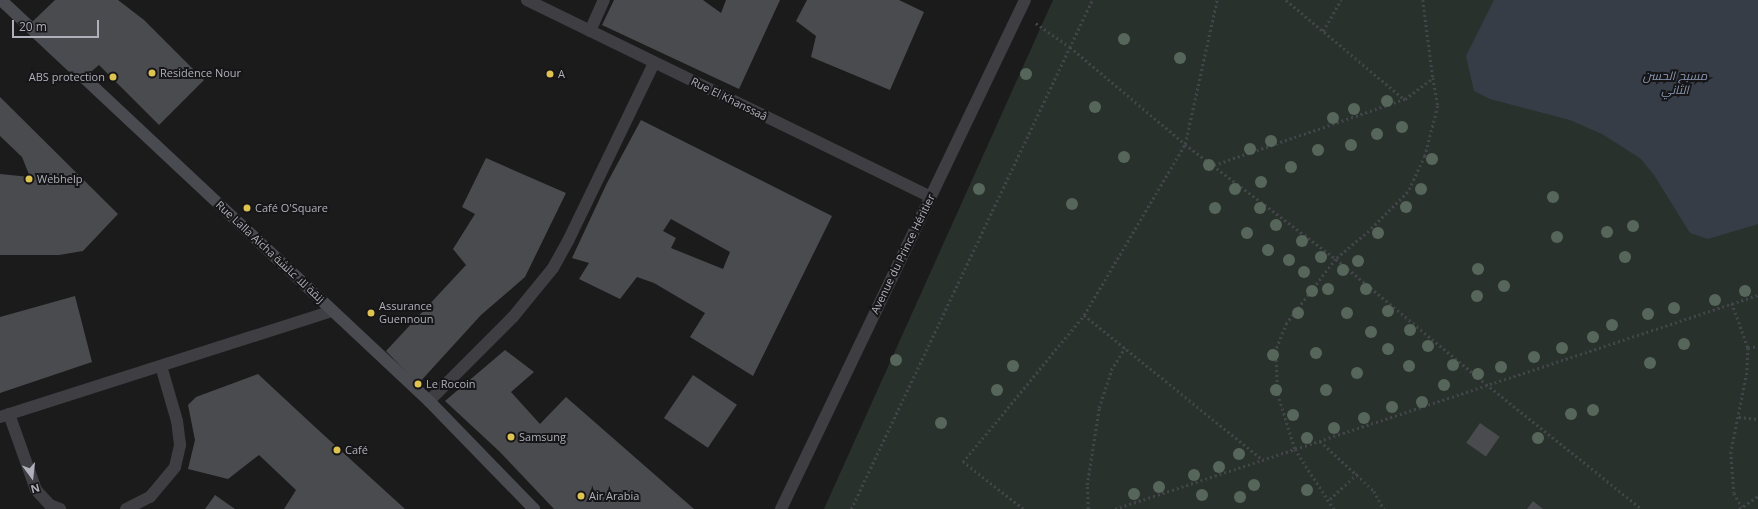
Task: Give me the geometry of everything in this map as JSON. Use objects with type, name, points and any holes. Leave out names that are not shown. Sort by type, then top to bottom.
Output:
[{"type":"street","name":"Rue Lalla Aicha زنقة للا عائشة","points":[[1,0],[429,401],[534,509]]},
{"type":"street","name":"Rue El Khanssaâ","points":[[527,0],[931,197]]},
{"type":"street","points":[[590,30],[604,0]]},
{"type":"street","name":"Avenue du Prince Héritier","points":[[781,509],[1025,0]]},
{"type":"street","points":[[429,401],[513,317],[552,268],[568,241],[654,63]]},
{"type":"street","points":[[60,509],[50,505],[36,490],[4,416],[333,311]]},
{"type":"street","points":[[126,509],[150,497],[175,468],[180,444],[178,421],[162,366]]},
{"type":"path","points":[[851,509],[1092,0]]},
{"type":"path","points":[[1023,509],[963,462],[1084,315],[1185,144],[1217,0]]},
{"type":"path","points":[[1286,0],[1405,99]]},
{"type":"path","points":[[1323,31],[1341,0]]},
{"type":"path","points":[[1334,509],[1330,499],[1295,449],[1278,394],[1275,377],[1276,350],[1286,323],[1336,259],[1369,231],[1408,192],[1425,156],[1438,106],[1433,78],[1424,0]]},
{"type":"path","points":[[1020,11],[1070,47],[1185,144],[1336,259],[1486,384],[1642,509]]},
{"type":"path","points":[[1214,165],[1405,99],[1433,78]]},
{"type":"path","points":[[1115,509],[1486,384],[1758,295]]},
{"type":"path","points":[[1732,303],[1748,348],[1747,374],[1731,452],[1734,493],[1741,508],[1758,496]]},
{"type":"path","points":[[1084,315],[1263,460]]},
{"type":"path","points":[[1748,348],[1758,346]]},
{"type":"path","points":[[1088,509],[1087,485],[1099,408],[1111,370],[1125,348]]},
{"type":"path","points":[[1739,417],[1758,419]]},
{"type":"path","points":[[1320,441],[1358,474],[1374,491],[1384,509]]},
{"type":"path","points":[[1330,499],[1358,474]]},
{"type":"shaded area","points":[[1053,0],[1758,0],[1758,509],[824,509]]},
{"type":"water","name":"مسبح الحسن الثاني","points":[[1494,0],[1758,0],[1758,224],[1708,239],[1690,233],[1654,175],[1641,159],[1602,134],[1570,120],[1490,99],[1474,91],[1466,56]]},
{"type":"building","points":[[55,0],[118,0],[144,20],[204,80],[159,125],[99,65],[86,76],[31,23]]},
{"type":"building","points":[[614,0],[703,0],[721,13],[726,0],[780,0],[739,89],[602,25]]},
{"type":"building","points":[[807,0],[899,0],[924,12],[890,90],[811,57],[816,36],[796,21]]},
{"type":"building","points":[[0,97],[118,214],[83,251],[59,255],[0,255],[0,174],[30,177],[22,157],[0,136]]},
{"type":"building","points":[[641,120],[832,216],[753,376],[690,337],[705,313],[654,283],[637,277],[620,299],[579,279],[589,263],[572,258],[607,183]],"holes":[[[671,219],[730,252],[723,269],[671,248],[676,238],[663,231]]]},
{"type":"building","points":[[486,158],[566,193],[525,277],[481,315],[418,384],[386,351],[466,265],[453,249],[475,214],[462,207]]},
{"type":"building","points":[[75,296],[92,362],[0,393],[0,317]]},
{"type":"building","points":[[505,350],[534,372],[511,392],[540,424],[566,397],[694,509],[554,509],[499,451],[445,401]]},
{"type":"building","points":[[258,374],[405,509],[284,509],[296,490],[259,455],[228,479],[188,469],[195,440],[188,405],[196,397]]},
{"type":"building","points":[[693,375],[737,405],[708,448],[664,418]]},
{"type":"building","points":[[1480,423],[1500,437],[1486,456],[1466,443]]},
{"type":"building","points":[[215,495],[235,509],[205,509]]},
{"type":"building","points":[[1533,501],[1543,509],[1527,509]]},
{"type":"place","name":"Residence Nour","points":[[152,73]]},
{"type":"place","name":"A","points":[[550,74]]},
{"type":"place","name":"ABS protection","points":[[113,77]]},
{"type":"place","name":"Webhelp","points":[[29,179]]},
{"type":"place","name":"Café O'Square","points":[[247,208]]},
{"type":"place","name":"Assurance Guennoun","points":[[371,313]]},
{"type":"place","name":"Le Rocoin","points":[[418,384]]},
{"type":"place","name":"Samsung","points":[[511,437]]},
{"type":"place","name":"Café","points":[[337,450]]},
{"type":"place","name":"Air Arabia","points":[[581,496]]}]
